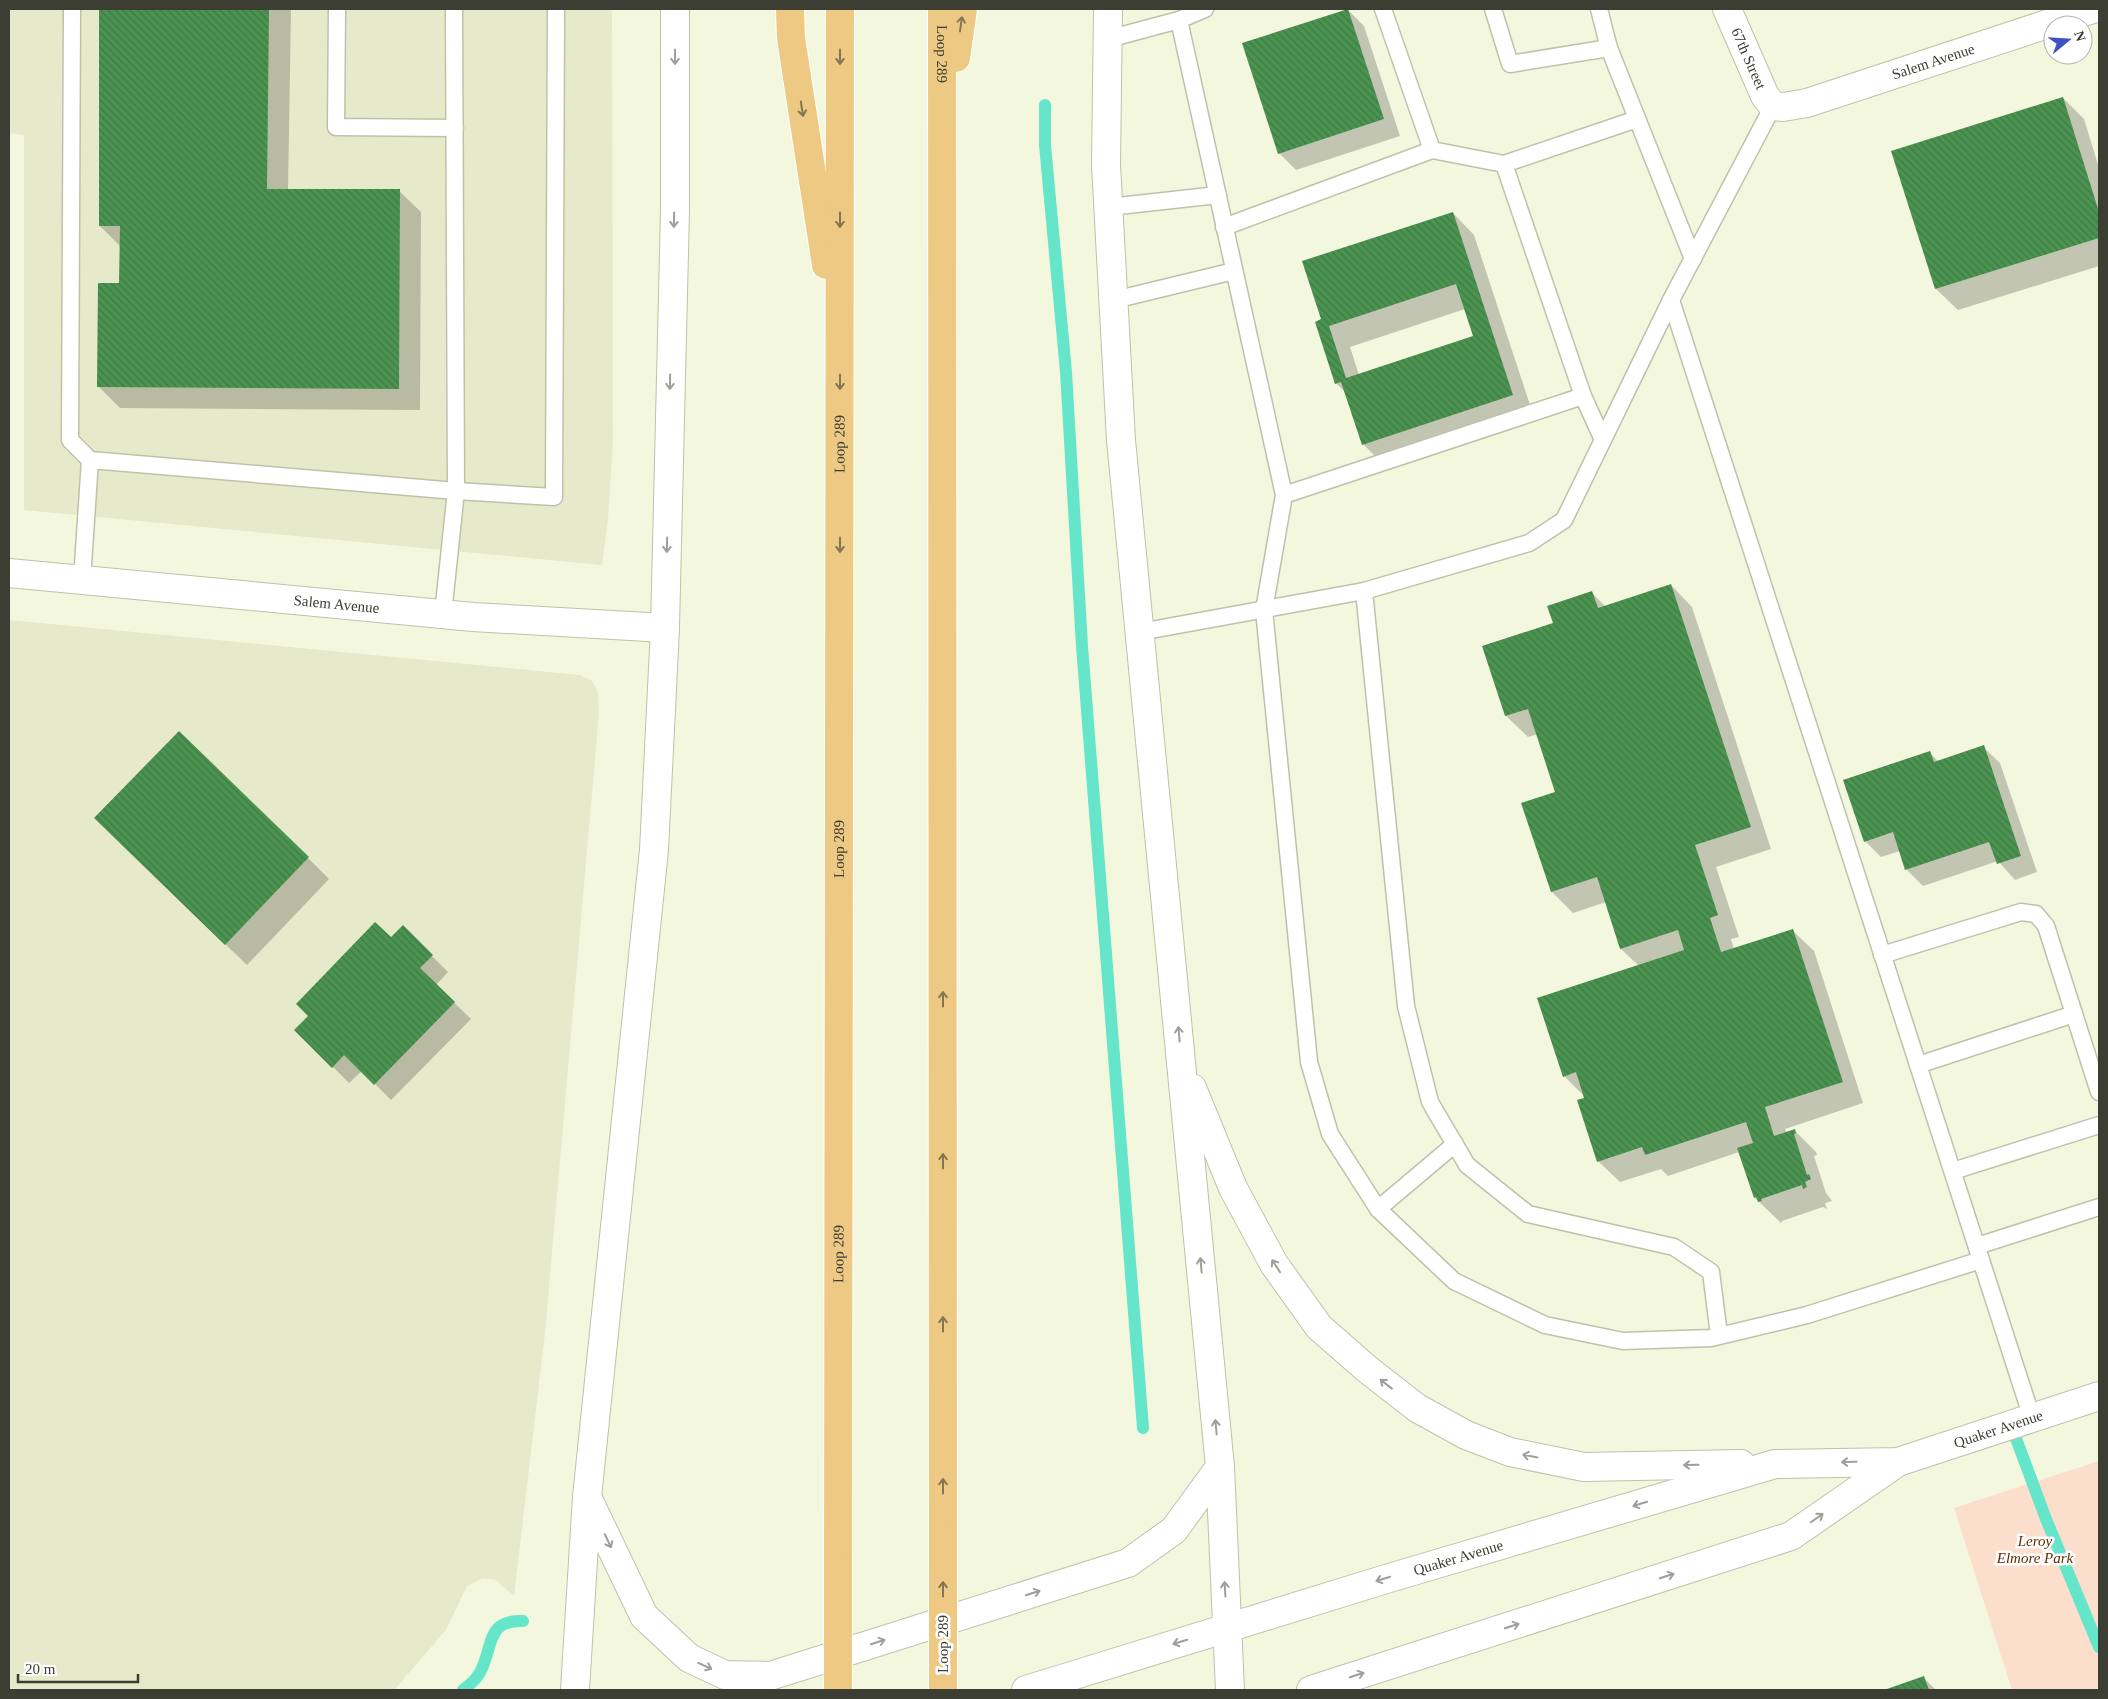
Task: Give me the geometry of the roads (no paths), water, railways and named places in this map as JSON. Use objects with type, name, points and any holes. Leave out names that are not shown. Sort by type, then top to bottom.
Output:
[{"type":"highway","points":[[790,9],[791,38],[840,353]]},
{"type":"highway","name":"Loop 289","points":[[838,1690],[840,9]]},
{"type":"highway","name":"Loop 289","points":[[942,9],[942,1690]]},
{"type":"highway","points":[[942,159],[963,9]]},
{"type":"main road","points":[[575,1690],[588,1497],[654,850],[665,628],[675,210],[675,9]]},
{"type":"main road","points":[[1108,9],[1106,165],[1121,440],[1220,1467],[1230,1690]]},
{"type":"main road","name":"67th Street","points":[[1727,9],[1751,67],[1765,96],[1773,106]]},
{"type":"main road","name":"Salem Avenue","points":[[1773,106],[1783,107],[1807,103],[2093,9]]},
{"type":"main road","name":"Salem Avenue","points":[[9,573],[443,614],[665,628]]},
{"type":"main road","points":[[1182,1063],[1233,1188],[1274,1264],[1319,1327],[1366,1369],[1417,1408],[1466,1435],[1510,1452],[1584,1467],[1775,1464]]},
{"type":"main road","name":"Quaker Avenue","points":[[1311,1690],[1791,1536],[1898,1462],[2099,1396]]},
{"type":"main road","name":"Quaker Avenue","points":[[1026,1690],[1227,1627],[1775,1464],[1898,1462]]},
{"type":"main road","points":[[588,1497],[644,1616],[689,1658],[725,1675],[770,1676],[1128,1563],[1174,1530],[1220,1467]]},
{"type":"lane","points":[[72,9],[70,440],[90,460],[456,491],[554,497],[556,9]]},
{"type":"lane","points":[[336,9],[336,127],[455,128]]},
{"type":"lane","points":[[443,614],[456,491],[454,9]]},
{"type":"lane","points":[[1108,39],[1179,20],[1205,9]]},
{"type":"lane","points":[[1383,9],[1432,150]]},
{"type":"lane","points":[[1493,9],[1510,64],[1609,48]]},
{"type":"lane","points":[[1599,9],[1609,48],[1693,258]]},
{"type":"lane","points":[[1179,20],[1284,495],[1264,610],[1309,1062],[1330,1134],[1378,1209],[1454,1281],[1545,1325],[1623,1341],[1719,1336],[1807,1315],[1979,1253],[2099,1207]]},
{"type":"lane","points":[[1140,632],[1364,591],[1529,543],[1564,520],[1671,300],[1773,106]]},
{"type":"lane","points":[[1224,227],[1432,150],[1504,164],[1637,119]]},
{"type":"lane","points":[[1504,164],[1583,396],[1602,440]]},
{"type":"lane","points":[[1109,207],[1218,195]]},
{"type":"lane","points":[[1114,300],[1234,272]]},
{"type":"lane","points":[[1671,300],[2032,1418]]},
{"type":"lane","points":[[1284,495],[1583,396]]},
{"type":"lane","points":[[82,580],[90,460]]},
{"type":"lane","points":[[1364,591],[1406,1006],[1430,1102],[1467,1165],[1528,1214],[1674,1247],[1711,1272],[1719,1336]]},
{"type":"lane","points":[[1882,955],[2021,912],[2036,914],[2046,926],[2099,1092]]},
{"type":"lane","points":[[1918,1066],[2074,1014]]},
{"type":"lane","points":[[1953,1171],[2099,1124]]},
{"type":"lane","points":[[1378,1209],[1455,1144]]},
{"type":"waterway","points":[[1045,105],[1045,145],[1066,372],[1082,646],[1143,1428]]},
{"type":"waterway","points":[[2011,1425],[2046,1519],[2099,1647]]},
{"type":"waterway","points":[[463,1690],[472,1682],[483,1666],[491,1641],[498,1628],[504,1624],[523,1621]]},
{"type":"park label","name":"Leroy Elmore Park","points":[[2035,1550]]}]
